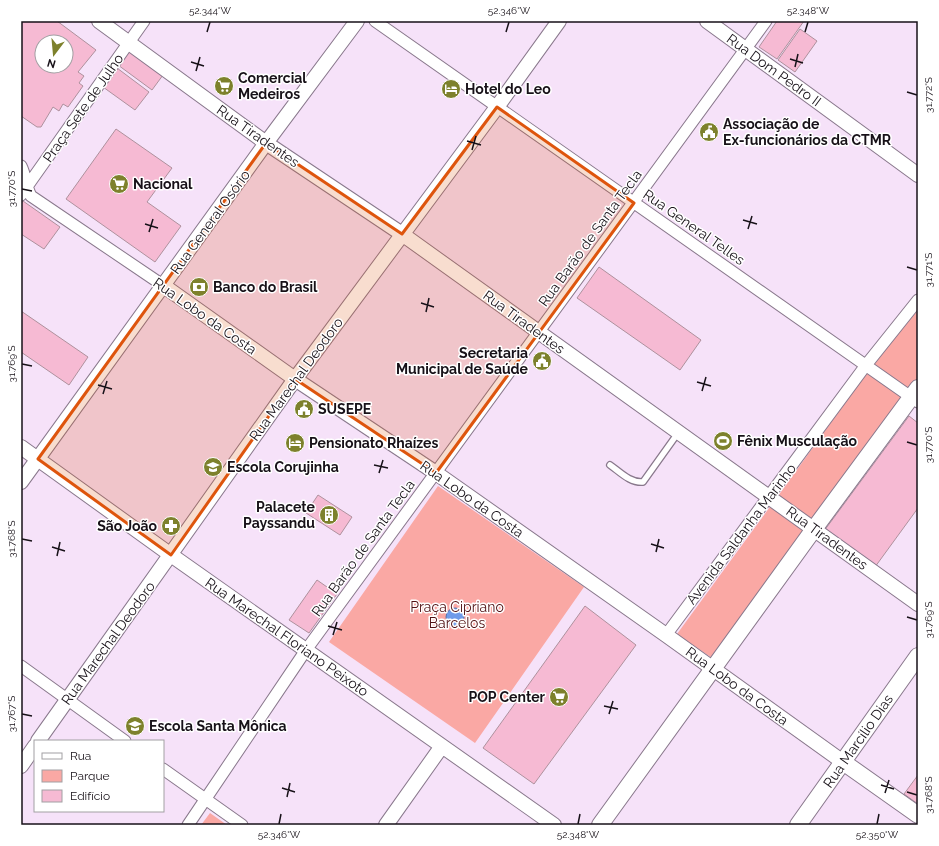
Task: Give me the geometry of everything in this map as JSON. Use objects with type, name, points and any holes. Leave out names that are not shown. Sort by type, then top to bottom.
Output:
[{"type":"main road","points":[[600,825],[814,529],[916,396]]},
{"type":"main road","name":"Rua Marcílio Dias","points":[[798,825],[918,656]]},
{"type":"main road","name":"Rua Lobo da Costa","points":[[843,762],[918,815]]},
{"type":"street","name":"Praça Sete de Julho","points":[[24,190],[129,42],[99,21]]},
{"type":"street","points":[[129,42],[144,21]]},
{"type":"street","name":"Rua General Osório","points":[[21,482],[357,21]]},
{"type":"street","name":"Rua General Telles","points":[[375,21],[866,365],[916,396]]},
{"type":"street","name":"Rua Marechal Deodoro","points":[[39,740],[295,379],[497,107],[558,21]]},
{"type":"street","name":"Rua Dom Pedro II","points":[[707,21],[918,175]]},
{"type":"street","name":"Rua Barão de Santa Tecla","points":[[188,825],[306,650],[766,21]]},
{"type":"street","name":"Rua Tiradentes","points":[[129,42],[266,144],[402,234],[918,604]]},
{"type":"street","name":"Praça Sete de Julho","points":[[21,166],[24,171],[24,190]]},
{"type":"street","name":"Rua Lobo da Costa","points":[[24,190],[164,286],[295,379],[436,473],[713,668],[843,762]]},
{"type":"street","name":"Avenida Saldanha Marinho","points":[[666,635],[866,365],[918,300]]},
{"type":"street","name":"Rua Marechal Floriano Peixoto","points":[[21,447],[171,555],[554,825]]},
{"type":"street","points":[[21,666],[124,740]]},
{"type":"street","points":[[386,825],[442,746]]},
{"type":"street","points":[[21,766],[34,747]]},
{"type":"street","points":[[164,770],[242,825]]},
{"type":"lane","points":[[610,465],[630,480],[643,482],[678,432]]},
{"type":"highlighted area","points":[[497,107],[634,203],[436,473],[295,379],[171,555],[38,459],[266,143],[402,234]]},
{"type":"green space","points":[[918,310],[918,382],[911,392],[873,363]]},
{"type":"green space","points":[[868,371],[905,398],[814,521],[778,496]]},
{"type":"green space","name":"Praça Cipriano Barcelos","points":[[438,486],[584,587],[475,743],[329,642]]},
{"type":"green space","points":[[772,504],[807,531],[712,658],[677,634]]},
{"type":"green space","points":[[210,813],[227,825],[201,825]]},
{"type":"water","points":[[455,608],[461,611],[464,617],[461,623],[455,626],[449,623],[446,617],[449,611]]},
{"type":"building","points":[[21,21],[57,21],[96,50],[78,72],[84,76],[79,83],[83,86],[68,107],[63,104],[59,111],[53,107],[41,127],[37,127],[21,116]]},
{"type":"building","points":[[777,21],[804,21],[777,59],[759,47]]},
{"type":"building","points":[[800,29],[817,41],[795,72],[778,60]]},
{"type":"building","points":[[129,51],[163,75],[152,90],[118,65]]},
{"type":"building","points":[[117,68],[149,92],[135,110],[103,87]]},
{"type":"building","name":"Nacional","points":[[116,129],[172,168],[147,202],[181,226],[155,262],[66,199]]},
{"type":"building","points":[[23,201],[60,227],[44,249],[21,234],[21,204]]},
{"type":"building","points":[[599,267],[701,340],[680,370],[577,298]]},
{"type":"building","points":[[21,311],[88,357],[69,385],[21,352]]},
{"type":"building","points":[[909,416],[918,423],[918,508],[875,567],[824,531]]},
{"type":"building","name":"Palacete Payssandu","points":[[318,495],[352,517],[340,535],[306,513]]},
{"type":"building","points":[[317,580],[337,594],[309,633],[289,620]]},
{"type":"building","name":"POP Center","points":[[585,606],[636,645],[534,784],[483,748]]},
{"type":"building","points":[[918,775],[918,804],[904,794]]},
{"type":"place","name":"Comercial Medeiros","points":[[224,86]]},
{"type":"place","name":"Hotel do Leo","points":[[451,89]]},
{"type":"place","name":"Associação de Ex-funcionários da CTMR","points":[[709,132]]},
{"type":"place","name":"Nacional","points":[[119,184]]},
{"type":"place","name":"Banco do Brasil","points":[[199,287]]},
{"type":"place","name":"Secretaria Municipal de Saúde","points":[[542,361]]},
{"type":"place","name":"SUSEPE","points":[[304,409]]},
{"type":"place","name":"Fênix Musculação","points":[[723,441]]},
{"type":"place","name":"Pensionato Rhaízes","points":[[295,443]]},
{"type":"place","name":"Escola Corujinha","points":[[213,467]]},
{"type":"place","name":"Palacete Payssandu","points":[[329,515]]},
{"type":"place","name":"São João","points":[[171,526]]},
{"type":"place","name":"POP Center","points":[[559,697]]},
{"type":"place","name":"Escola Santa Mônica","points":[[135,726]]}]
